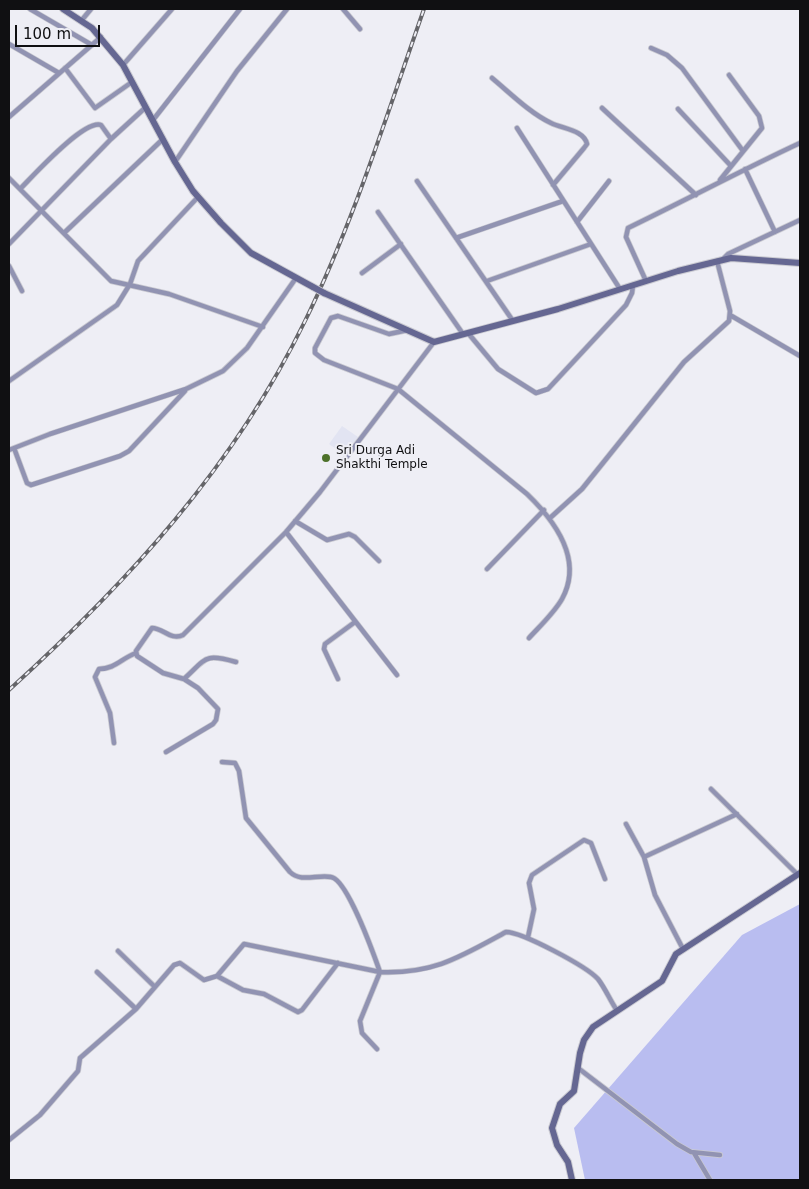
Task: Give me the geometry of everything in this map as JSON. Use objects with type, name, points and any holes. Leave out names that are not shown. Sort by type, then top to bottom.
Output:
[{"type":"street","points":[[30,9],[92,45]]},
{"type":"street","points":[[64,9],[101,37],[123,65],[175,162],[198,197],[252,253],[324,293],[434,342]]},
{"type":"street","points":[[81,21],[91,9]]},
{"type":"street","points":[[123,65],[172,9]]},
{"type":"street","points":[[153,120],[240,9]]},
{"type":"street","points":[[175,162],[237,71],[287,9]]},
{"type":"street","points":[[343,9],[360,29]]},
{"type":"street","points":[[9,116],[101,37]]},
{"type":"street","points":[[9,44],[59,73]]},
{"type":"street","points":[[651,48],[667,56],[682,68],[743,151]]},
{"type":"street","points":[[65,68],[95,108],[132,82]]},
{"type":"street","points":[[719,181],[762,128],[761,121],[729,75]]},
{"type":"street","points":[[492,78],[544,120],[586,138],[587,144],[553,185]]},
{"type":"street","points":[[9,244],[111,139],[146,107]]},
{"type":"street","points":[[602,108],[696,195]]},
{"type":"street","points":[[678,109],[731,166]]},
{"type":"street","points":[[20,189],[62,146],[93,124],[101,125],[111,139]]},
{"type":"street","points":[[517,128],[620,289]]},
{"type":"street","points":[[64,233],[163,139]]},
{"type":"street","points":[[646,281],[626,237],[628,228],[696,195],[719,181],[800,144]]},
{"type":"street","points":[[745,169],[775,232]]},
{"type":"street","points":[[9,178],[111,281],[169,294],[263,327]]},
{"type":"street","points":[[416,181],[513,321]]},
{"type":"street","points":[[577,222],[609,181]]},
{"type":"street","points":[[9,381],[117,305],[130,284],[138,260],[198,197]]},
{"type":"street","points":[[456,238],[564,201]]},
{"type":"street","points":[[378,212],[465,334],[498,369],[536,393],[548,389],[626,305],[632,294],[633,285]]},
{"type":"street","points":[[720,261],[728,254],[800,220]]},
{"type":"street","points":[[362,273],[401,244]]},
{"type":"street","points":[[487,281],[591,244]]},
{"type":"street","points":[[114,743],[110,713],[95,677],[99,669],[113,668],[128,656],[136,653],[152,628],[172,636],[183,635],[286,532],[320,492],[434,342],[731,258],[800,263]]},
{"type":"street","points":[[550,518],[582,489],[684,362],[729,321],[730,315],[720,261]]},
{"type":"street","points":[[9,266],[22,291]]},
{"type":"street","points":[[186,390],[134,446],[120,456],[32,485],[27,483],[11,449],[186,390],[223,371],[247,348],[296,278]]},
{"type":"street","points":[[730,315],[800,356]]},
{"type":"street","points":[[408,330],[388,334],[338,316],[332,318],[314,353],[318,357],[398,389],[544,510],[557,528],[568,554],[569,574],[561,600],[529,638]]},
{"type":"street","points":[[487,569],[544,510]]},
{"type":"street","points":[[295,520],[327,540],[349,534],[355,537],[379,561]]},
{"type":"street","points":[[286,532],[397,675]]},
{"type":"street","points":[[338,679],[324,649],[325,644],[355,622]]},
{"type":"street","points":[[136,653],[163,673],[184,678],[198,688],[218,709],[213,724],[166,752]]},
{"type":"street","points":[[184,678],[208,657],[217,657],[236,662]]},
{"type":"street","points":[[222,762],[234,763],[238,771],[246,818],[290,872],[299,878],[331,877],[341,883],[371,945],[380,972],[360,1021],[360,1027],[377,1049]]},
{"type":"street","points":[[572,1180],[568,1162],[557,1145],[552,1128],[560,1104],[574,1091],[584,1040],[593,1026],[662,980],[676,954],[799,874],[711,789]]},
{"type":"street","points":[[644,857],[737,814]]},
{"type":"street","points":[[626,824],[644,857],[655,895],[683,949]]},
{"type":"street","points":[[528,937],[534,909],[529,884],[532,875],[584,840],[591,843],[606,879]]},
{"type":"street","points":[[9,1140],[40,1115],[78,1071],[80,1058],[90,1047],[107,1037],[136,1009],[174,965],[180,963],[204,980],[217,976],[244,944],[380,972],[422,971],[454,960],[506,932],[514,932],[528,937],[597,979],[616,1009]]},
{"type":"street","points":[[118,950],[155,987]]},
{"type":"street","points":[[217,976],[243,990],[264,994],[298,1012],[302,1010],[338,963]]},
{"type":"street","points":[[97,972],[136,1009]]},
{"type":"street","points":[[578,1068],[677,1144],[694,1153],[720,1156]]},
{"type":"street","points":[[694,1153],[710,1180]]},
{"type":"shaded area","points":[[342,426],[358,437],[346,456],[329,444]]},
{"type":"shaded area","points":[[800,904],[800,1180],[585,1180],[574,1128],[742,935]]},
{"type":"railway","points":[[9,690],[53,649],[136,564],[175,520],[212,473],[246,425],[277,374],[323,283],[369,167],[424,9]]},
{"type":"place","name":"Sri Durga Adi Shakthi Temple","points":[[326,458]]}]
